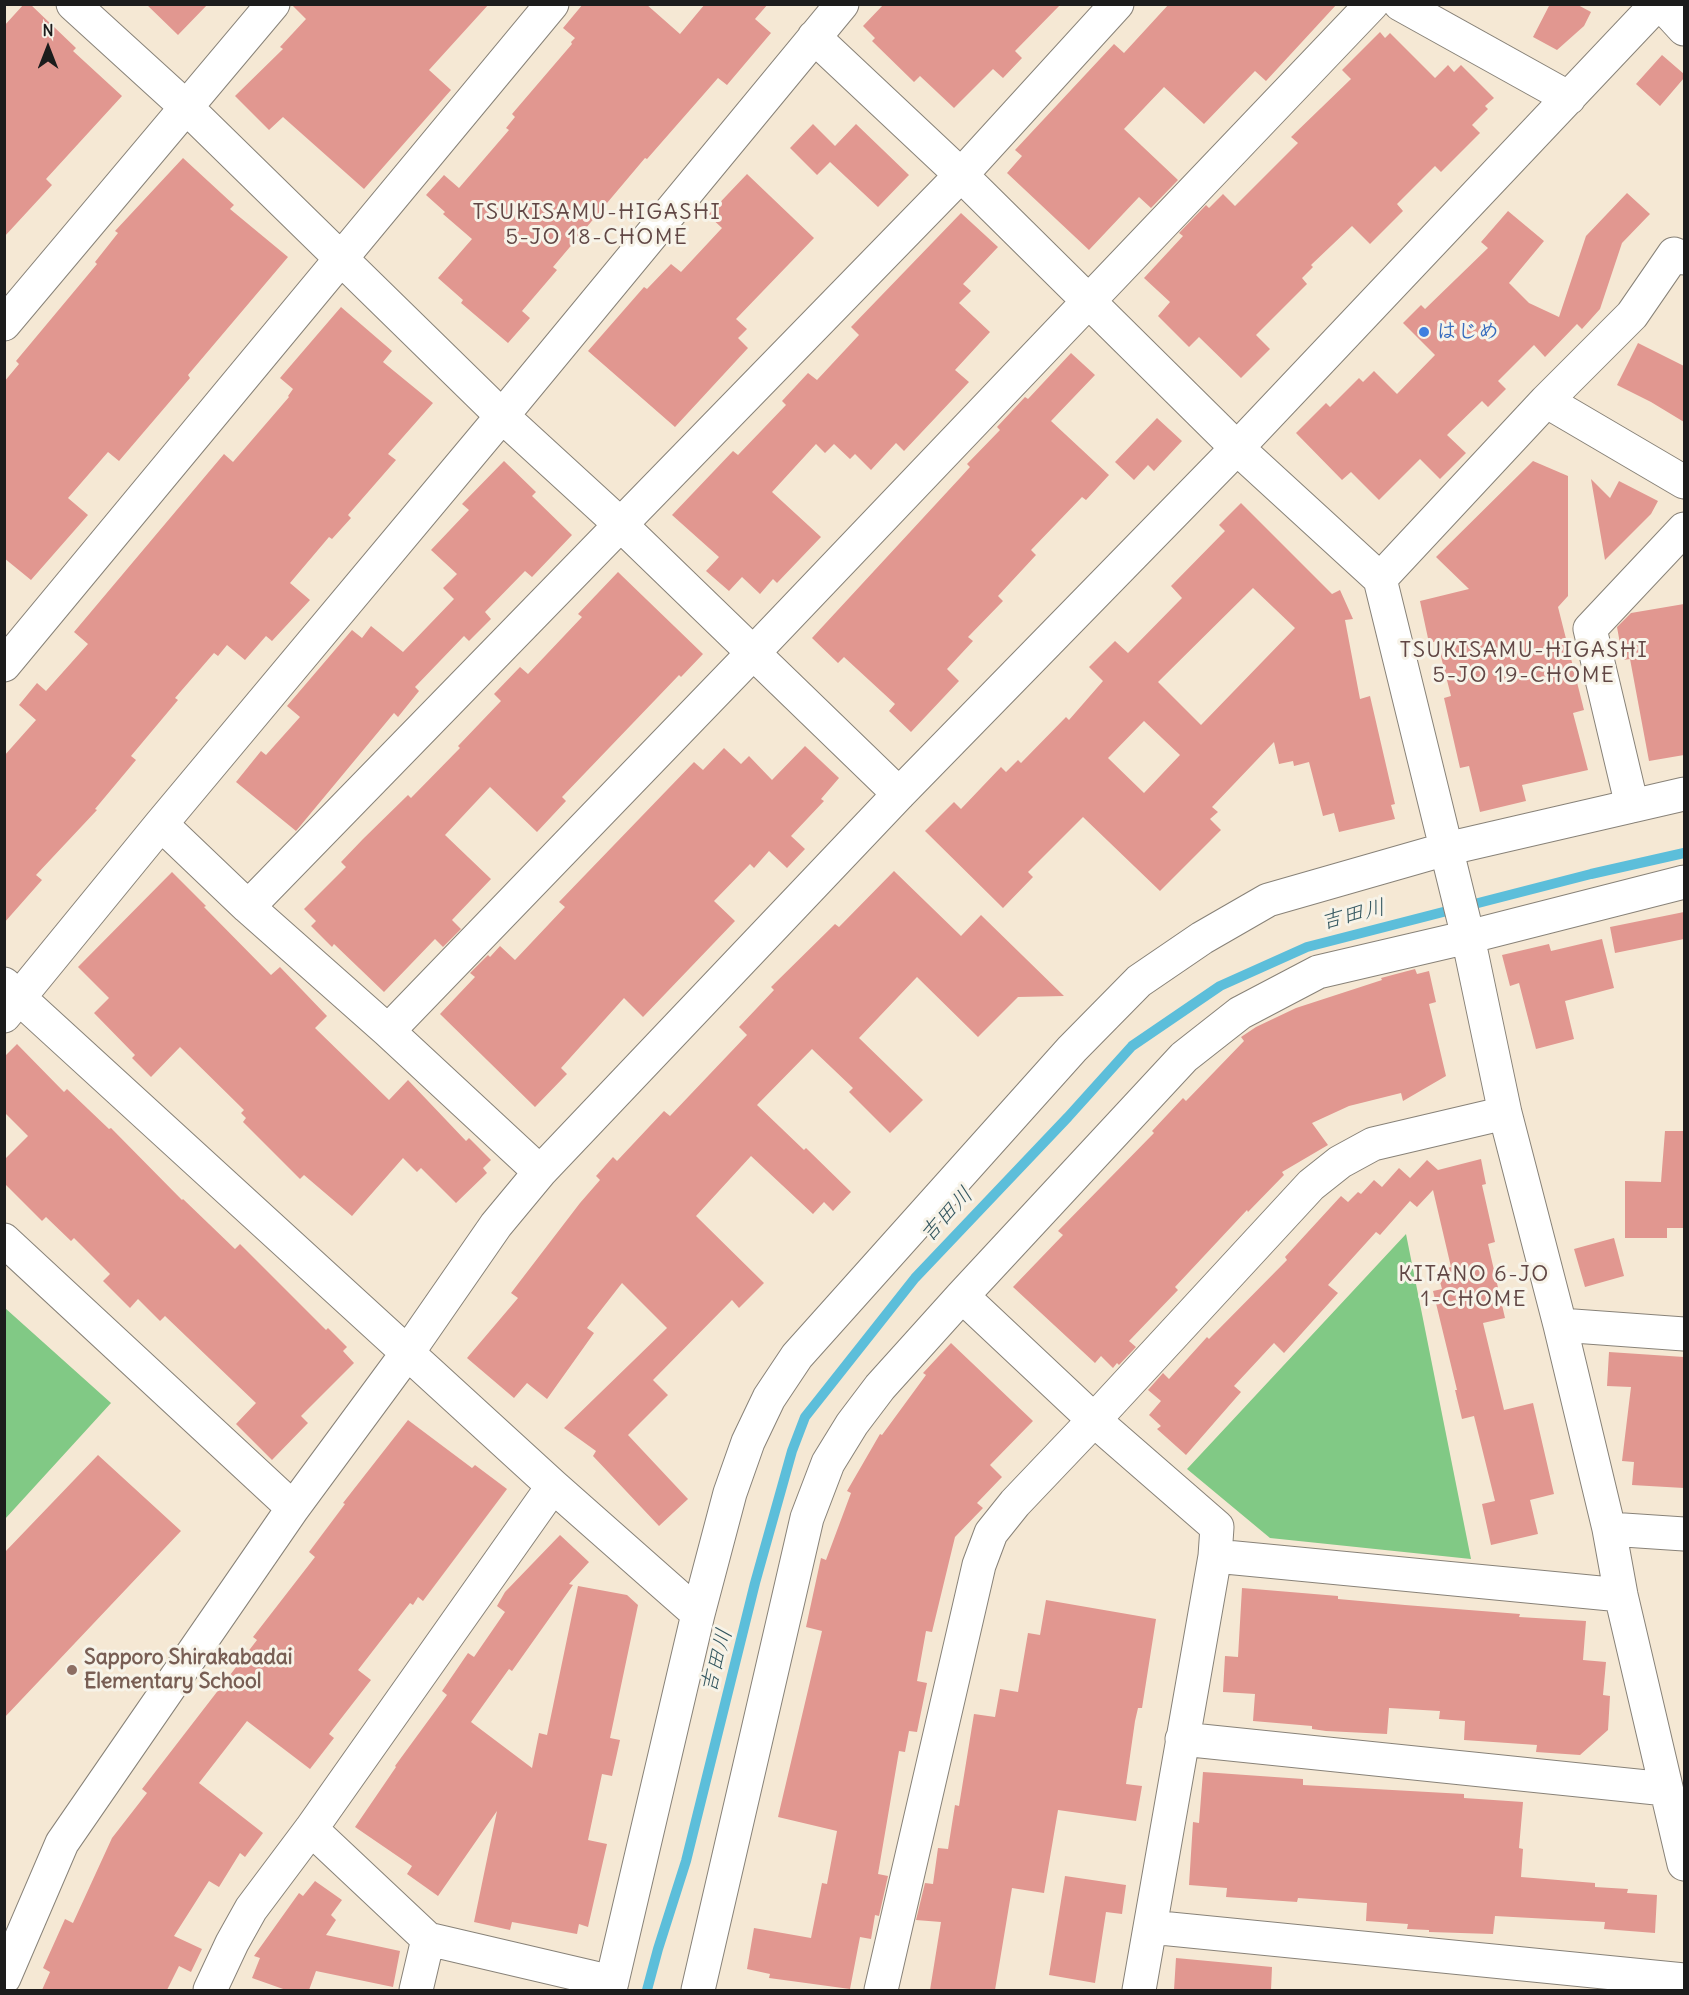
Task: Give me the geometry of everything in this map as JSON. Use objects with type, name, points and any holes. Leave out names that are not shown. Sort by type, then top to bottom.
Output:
[{"type":"street","points":[[73,4],[186,107],[502,416],[621,525],[899,794]]},
{"type":"street","points":[[4,324],[273,4]]},
{"type":"street","points":[[4,665],[552,4]]},
{"type":"street","points":[[698,1614],[553,1486],[408,1352],[10,1000],[161,824],[502,416],[842,4]]},
{"type":"street","points":[[248,907],[961,175],[1118,4]]},
{"type":"street","points":[[388,1031],[753,653],[1372,4]]},
{"type":"street","points":[[1400,4],[1569,98]]},
{"type":"street","points":[[4,1978],[62,1843],[293,1508],[408,1352],[496,1225],[540,1172],[899,794],[1237,448],[1659,4],[1684,29]]},
{"type":"street","points":[[814,37],[961,175],[1237,448],[1380,579],[1466,926],[1505,1113],[1560,1325],[1609,1528],[1621,1595],[1684,1864]]},
{"type":"street","points":[[1380,579],[1546,401],[1632,315],[1674,254],[1684,258]]},
{"type":"street","points":[[1546,401],[1684,482]]},
{"type":"street","points":[[1632,806],[1590,629],[1684,529]]},
{"type":"street","points":[[310,1829],[428,1939],[611,1986],[698,1614],[730,1493],[748,1442],[769,1398],[797,1356],[1072,1049],[1139,981],[1202,938],[1268,900],[1448,858],[1632,806],[1684,794]]},
{"type":"street","points":[[161,824],[248,907],[388,1031],[540,1172]]},
{"type":"street","points":[[698,1990],[807,1518],[828,1463],[852,1424],[880,1387],[1184,1057],[1240,1013],[1318,972],[1466,926],[1684,882]]},
{"type":"street","points":[[881,1990],[979,1565],[991,1533],[1015,1503],[1311,1185],[1340,1162],[1373,1144],[1505,1113]]},
{"type":"street","points":[[4,1240],[293,1508]]},
{"type":"street","points":[[962,1296],[1094,1420],[1217,1527],[1215,1556],[1139,1990]]},
{"type":"street","points":[[1560,1325],[1684,1334]]},
{"type":"street","points":[[210,1990],[251,1909],[553,1486]]},
{"type":"street","points":[[1609,1528],[1684,1534]]},
{"type":"street","points":[[1215,1556],[1621,1595]]},
{"type":"street","points":[[1182,1739],[1666,1789]]},
{"type":"street","points":[[1150,1927],[1684,1980]]},
{"type":"street","points":[[416,1990],[428,1939]]},
{"type":"green space","points":[[1406,1234],[1471,1559],[1270,1538],[1187,1469]]},
{"type":"green space","points":[[5,1308],[111,1403],[5,1519]]},
{"type":"building","points":[[24,4],[30,4],[76,48],[73,51],[122,96],[46,179],[52,185],[4,237],[4,26]]},
{"type":"building","points":[[146,4],[208,4],[178,35]]},
{"type":"building","points":[[291,4],[489,4],[429,70],[451,90],[364,189],[283,117],[269,130],[235,96],[283,49],[280,47],[306,19]]},
{"type":"building","points":[[583,4],[646,4],[680,34],[705,4],[768,4],[755,19],[771,33],[727,85],[718,78],[647,159],[645,158],[553,267],[557,270],[522,311],[530,318],[508,343],[461,303],[463,300],[438,278],[472,239],[443,214],[445,212],[426,195],[444,175],[459,188],[509,130],[506,128],[515,117],[512,114],[572,44],[575,38],[563,28]]},
{"type":"building","points":[[884,4],[1061,4],[1015,51],[1022,58],[1003,78],[993,69],[954,108],[920,76],[914,82],[872,41],[875,38],[863,26]]},
{"type":"building","points":[[1169,4],[1337,4],[1266,81],[1255,71],[1204,124],[1164,87],[1124,129],[1178,180],[1151,208],[1139,197],[1089,250],[1007,173],[1022,156],[1015,150],[1114,44],[1124,53]]},
{"type":"building","points":[[1550,4],[1576,4],[1591,12],[1584,26],[1557,50],[1533,37]]},
{"type":"building","points":[[1380,32],[1385,38],[1390,33],[1435,78],[1448,65],[1454,72],[1461,65],[1494,98],[1485,106],[1488,109],[1472,125],[1480,133],[1441,172],[1435,166],[1397,204],[1403,211],[1370,244],[1352,226],[1311,265],[1313,267],[1302,278],[1307,284],[1256,335],[1270,349],[1241,378],[1199,337],[1189,347],[1158,316],[1170,302],[1144,278],[1183,236],[1179,233],[1206,205],[1209,208],[1223,194],[1235,206],[1298,143],[1291,137],[1351,79],[1342,70]]},
{"type":"building","points":[[1662,55],[1684,74],[1684,78],[1660,106],[1636,84]]},
{"type":"building","points":[[813,124],[835,146],[856,124],[909,175],[878,207],[830,162],[817,175],[790,148]]},
{"type":"building","points":[[183,158],[234,205],[230,209],[288,257],[119,461],[108,452],[68,498],[88,515],[31,580],[4,558],[4,382],[19,364],[16,361],[97,264],[95,262],[118,233],[115,231]]},
{"type":"building","points":[[747,174],[814,238],[736,319],[747,329],[738,338],[748,348],[675,427],[588,351],[644,287],[647,289],[671,264],[681,272],[722,228],[708,215]]},
{"type":"building","points":[[1627,193],[1650,214],[1622,243],[1600,309],[1582,329],[1577,324],[1545,357],[1534,345],[1498,381],[1506,389],[1488,407],[1482,401],[1447,435],[1466,453],[1440,479],[1420,459],[1379,500],[1351,472],[1342,480],[1296,433],[1326,403],[1330,407],[1359,378],[1363,382],[1374,371],[1397,394],[1435,355],[1403,323],[1421,305],[1425,309],[1488,248],[1481,242],[1508,211],[1544,241],[1509,283],[1529,303],[1559,317],[1586,236]]},
{"type":"building","points":[[961,213],[998,247],[963,284],[971,291],[959,303],[990,332],[955,370],[969,382],[904,451],[896,443],[871,470],[855,454],[850,459],[834,444],[825,453],[816,444],[772,492],[821,537],[777,583],[773,579],[760,594],[742,577],[729,591],[706,571],[719,557],[672,515],[733,451],[738,455],[786,405],[782,401],[808,373],[817,380],[859,335],[851,327]]},
{"type":"building","points":[[341,307],[392,351],[383,362],[433,403],[388,454],[396,460],[348,515],[351,518],[332,539],[329,537],[290,583],[310,600],[272,641],[266,636],[245,660],[227,645],[218,656],[214,653],[175,698],[178,700],[131,756],[136,760],[95,809],[97,810],[36,875],[42,880],[4,923],[4,756],[36,720],[19,705],[37,683],[46,691],[88,644],[74,632],[224,454],[233,462],[289,397],[293,389],[280,378]]},
{"type":"building","points":[[1638,343],[1684,366],[1684,422],[1617,385]]},
{"type":"building","points":[[1071,353],[1095,375],[1051,421],[1109,475],[1086,500],[1082,497],[1031,550],[1036,555],[998,596],[1003,601],[968,637],[973,641],[947,669],[959,681],[911,732],[889,711],[895,704],[844,657],[838,663],[812,638],[970,467],[967,464],[1000,430],[997,427],[1025,397],[1028,399]]},
{"type":"building","points":[[1157,418],[1182,441],[1154,471],[1148,465],[1134,480],[1115,462]]},
{"type":"building","points":[[504,461],[536,492],[532,496],[572,535],[532,577],[525,571],[485,612],[491,619],[469,641],[464,636],[415,687],[419,691],[398,717],[394,713],[296,831],[236,782],[261,751],[266,755],[300,717],[287,706],[352,630],[362,638],[371,626],[403,652],[454,599],[443,588],[457,574],[431,550],[469,510],[462,504]]},
{"type":"building","points":[[1533,461],[1568,476],[1568,596],[1558,607],[1584,710],[1573,713],[1588,770],[1522,785],[1526,801],[1480,812],[1469,766],[1460,768],[1444,698],[1451,696],[1437,641],[1429,643],[1420,601],[1469,589],[1436,557]]},
{"type":"building","points":[[1591,479],[1610,498],[1619,481],[1658,501],[1651,514],[1605,560]]},
{"type":"building","points":[[1241,503],[1332,594],[1340,590],[1353,619],[1345,620],[1360,699],[1370,696],[1395,804],[1391,805],[1395,819],[1339,832],[1334,813],[1323,816],[1309,762],[1294,766],[1293,761],[1279,764],[1274,742],[1212,807],[1218,812],[1210,819],[1221,830],[1160,891],[1083,817],[1028,872],[1033,877],[1003,908],[925,831],[954,802],[961,809],[1001,767],[1006,772],[1018,760],[1021,763],[1066,717],[1069,720],[1103,681],[1089,667],[1115,641],[1128,653],[1182,598],[1171,586],[1225,531],[1219,525]],"holes":[[[1253,588],[1295,628],[1201,725],[1158,682]],[[1144,721],[1180,755],[1144,793],[1108,758]]]},
{"type":"building","points":[[618,572],[703,654],[681,677],[679,675],[562,797],[566,801],[537,832],[490,787],[445,835],[491,879],[452,920],[461,929],[443,947],[435,939],[384,992],[334,944],[332,947],[311,926],[316,921],[304,909],[346,867],[341,862],[363,839],[408,795],[411,798],[460,748],[458,746],[501,701],[494,694],[520,667],[528,674],[582,617],[578,614]]},
{"type":"building","points":[[1684,604],[1684,755],[1649,761],[1630,659],[1623,660],[1617,627],[1631,613]]},
{"type":"building","points":[[805,746],[839,778],[821,799],[824,801],[791,836],[805,849],[787,868],[769,851],[754,868],[750,864],[714,901],[735,921],[643,1017],[624,998],[561,1068],[567,1074],[535,1107],[440,1014],[475,977],[470,973],[500,946],[515,960],[565,907],[559,902],[694,762],[703,770],[724,748],[741,764],[749,756],[772,780]]},
{"type":"building","points":[[894,871],[961,936],[981,915],[1064,996],[1018,997],[978,1037],[917,977],[859,1038],[923,1100],[890,1133],[849,1092],[853,1088],[812,1049],[757,1105],[851,1192],[833,1211],[824,1202],[813,1214],[751,1156],[696,1216],[764,1283],[739,1308],[732,1300],[653,1380],[668,1395],[628,1435],[688,1499],[659,1526],[593,1456],[596,1451],[564,1428],[667,1328],[622,1283],[587,1328],[594,1333],[547,1399],[527,1383],[514,1398],[467,1358],[518,1298],[511,1293],[600,1180],[596,1176],[613,1157],[617,1161],[664,1111],[670,1116],[747,1035],[739,1027],[774,990],[771,987],[835,924],[839,927]]},
{"type":"building","points":[[172,872],[271,975],[280,967],[327,1016],[315,1028],[389,1100],[408,1080],[466,1141],[469,1138],[491,1160],[483,1168],[487,1173],[456,1203],[421,1168],[417,1172],[403,1158],[352,1216],[304,1175],[300,1179],[243,1122],[246,1118],[241,1113],[244,1110],[180,1047],[151,1077],[132,1058],[135,1055],[94,1013],[109,998],[78,967]]},
{"type":"building","points":[[1684,912],[1684,939],[1615,953],[1610,927]]},
{"type":"building","points":[[1602,939],[1614,988],[1565,1001],[1574,1039],[1536,1049],[1519,983],[1510,986],[1502,955],[1549,944],[1551,951]]},
{"type":"building","points":[[1415,969],[1417,974],[1429,971],[1436,1002],[1429,1004],[1446,1076],[1403,1101],[1401,1093],[1349,1106],[1312,1123],[1328,1145],[1282,1172],[1284,1175],[1248,1212],[1247,1210],[1175,1287],[1178,1290],[1129,1341],[1136,1347],[1119,1365],[1117,1363],[1113,1368],[1101,1356],[1095,1363],[1013,1287],[1063,1235],[1058,1231],[1154,1133],[1152,1131],[1183,1098],[1186,1101],[1244,1041],[1241,1037],[1256,1027],[1296,1008],[1382,980],[1381,978]]},
{"type":"building","points":[[17,1044],[64,1092],[67,1089],[109,1129],[111,1128],[182,1200],[235,1249],[240,1244],[326,1330],[328,1328],[347,1347],[343,1351],[354,1363],[301,1416],[308,1423],[272,1460],[236,1424],[256,1403],[165,1316],[160,1321],[138,1299],[130,1308],[103,1281],[110,1274],[74,1238],[71,1241],[46,1217],[42,1221],[4,1183],[4,1160],[28,1136],[4,1112],[4,1057]]},
{"type":"building","points":[[1665,1131],[1684,1131],[1684,1228],[1667,1228],[1667,1238],[1625,1238],[1625,1181],[1661,1182]]},
{"type":"building","points":[[1481,1159],[1486,1184],[1482,1185],[1495,1242],[1488,1244],[1505,1318],[1483,1323],[1504,1410],[1533,1403],[1554,1494],[1530,1500],[1538,1534],[1491,1545],[1482,1504],[1495,1501],[1474,1416],[1462,1419],[1433,1291],[1442,1289],[1437,1271],[1451,1267],[1433,1190],[1417,1207],[1410,1201],[1380,1235],[1376,1232],[1328,1285],[1338,1293],[1284,1353],[1274,1343],[1234,1386],[1241,1392],[1186,1455],[1157,1429],[1161,1426],[1149,1415],[1161,1401],[1148,1390],[1163,1373],[1169,1379],[1207,1337],[1209,1339],[1287,1260],[1285,1257],[1341,1196],[1348,1202],[1358,1192],[1361,1194],[1374,1180],[1382,1187],[1399,1168],[1410,1178],[1427,1160],[1438,1170]]},
{"type":"building","points":[[1614,1238],[1624,1276],[1585,1287],[1574,1249]]},
{"type":"building","points":[[951,1343],[1033,1421],[990,1465],[1002,1477],[977,1503],[983,1508],[955,1537],[932,1632],[926,1631],[917,1681],[927,1683],[917,1732],[909,1731],[905,1752],[899,1751],[878,1874],[888,1876],[879,1916],[875,1915],[871,1939],[860,1937],[850,1989],[769,1978],[770,1974],[747,1969],[754,1928],[811,1938],[822,1883],[827,1884],[837,1831],[778,1817],[822,1631],[806,1627],[821,1558],[826,1560],[851,1493],[847,1491],[880,1434],[882,1435],[926,1375],[923,1373]]},
{"type":"building","points":[[1609,1352],[1684,1357],[1684,1488],[1632,1485],[1634,1462],[1622,1461],[1631,1387],[1607,1386]]},
{"type":"building","points":[[408,1420],[472,1468],[475,1465],[507,1489],[423,1601],[418,1597],[413,1605],[410,1603],[358,1670],[371,1680],[329,1734],[334,1738],[310,1769],[247,1721],[199,1783],[263,1833],[245,1857],[240,1853],[219,1887],[209,1881],[174,1936],[202,1949],[191,1972],[179,1966],[167,1990],[42,1990],[50,1972],[43,1968],[65,1919],[73,1923],[112,1838],[147,1793],[142,1789],[257,1640],[253,1637],[315,1557],[309,1552],[345,1504],[343,1503]]},
{"type":"building","points":[[98,1455],[181,1531],[4,1718],[4,1553]]},
{"type":"building","points":[[560,1535],[589,1562],[569,1584],[573,1585],[512,1671],[509,1669],[471,1722],[532,1768],[539,1733],[547,1735],[578,1586],[627,1595],[638,1605],[610,1738],[620,1740],[612,1776],[602,1774],[588,1840],[607,1844],[588,1927],[579,1924],[577,1934],[512,1922],[510,1930],[474,1922],[497,1811],[438,1896],[407,1874],[412,1866],[355,1827],[395,1766],[447,1695],[442,1691],[468,1653],[474,1657],[505,1612],[497,1606],[505,1592]]},
{"type":"building","points":[[1242,1588],[1338,1596],[1338,1599],[1520,1614],[1519,1617],[1586,1621],[1583,1660],[1606,1662],[1603,1695],[1610,1696],[1608,1730],[1580,1755],[1536,1752],[1537,1745],[1464,1740],[1465,1721],[1439,1719],[1440,1711],[1389,1708],[1387,1734],[1326,1731],[1312,1729],[1312,1726],[1253,1721],[1255,1694],[1223,1692],[1225,1656],[1238,1657]]},
{"type":"building","points":[[1046,1600],[1156,1619],[1142,1708],[1138,1708],[1135,1721],[1126,1784],[1142,1786],[1136,1821],[1058,1810],[1044,1893],[1012,1888],[995,1990],[930,1990],[941,1922],[916,1920],[925,1883],[933,1884],[938,1848],[948,1849],[955,1805],[959,1806],[974,1714],[995,1717],[1000,1689],[1018,1692],[1028,1633],[1040,1635]]},
{"type":"building","points":[[1203,1772],[1303,1779],[1303,1785],[1464,1794],[1464,1798],[1523,1802],[1519,1848],[1523,1849],[1521,1877],[1595,1883],[1595,1887],[1628,1889],[1627,1893],[1657,1895],[1655,1933],[1604,1929],[1605,1922],[1495,1916],[1493,1934],[1429,1932],[1429,1930],[1407,1929],[1408,1924],[1366,1921],[1367,1903],[1298,1898],[1297,1902],[1226,1897],[1227,1888],[1189,1885],[1193,1822],[1199,1823]]},
{"type":"building","points":[[1065,1876],[1126,1885],[1122,1914],[1106,1912],[1095,1983],[1049,1975]]},
{"type":"building","points":[[315,1881],[342,1900],[331,1915],[336,1920],[326,1935],[400,1951],[393,1987],[316,1971],[309,1990],[286,1990],[252,1978],[260,1958],[254,1956],[299,1893],[303,1896]]},
{"type":"building","points":[[1176,1958],[1272,1967],[1271,1990],[1174,1990]]},
{"type":"waterway","name":"吉田川","points":[[647,1990],[686,1861],[755,1583],[792,1451],[805,1417],[915,1278],[1132,1046],[1220,986],[1307,947],[1591,874],[1684,853]]},
{"type":"place","name":"はじめ","points":[[1424,332]]},
{"type":"place","name":"Sapporo Shirakabadai Elementary School","points":[[72,1670]]},
{"type":"district","name":"TSUKISAMU-HIGASHI 5-JO 18-CHOME","points":[[597,226]]},
{"type":"district","name":"TSUKISAMU-HIGASHI 5-JO 19-CHOME","points":[[1524,664]]},
{"type":"district","name":"KITANO 6-JO 1-CHOME","points":[[1474,1288]]}]
